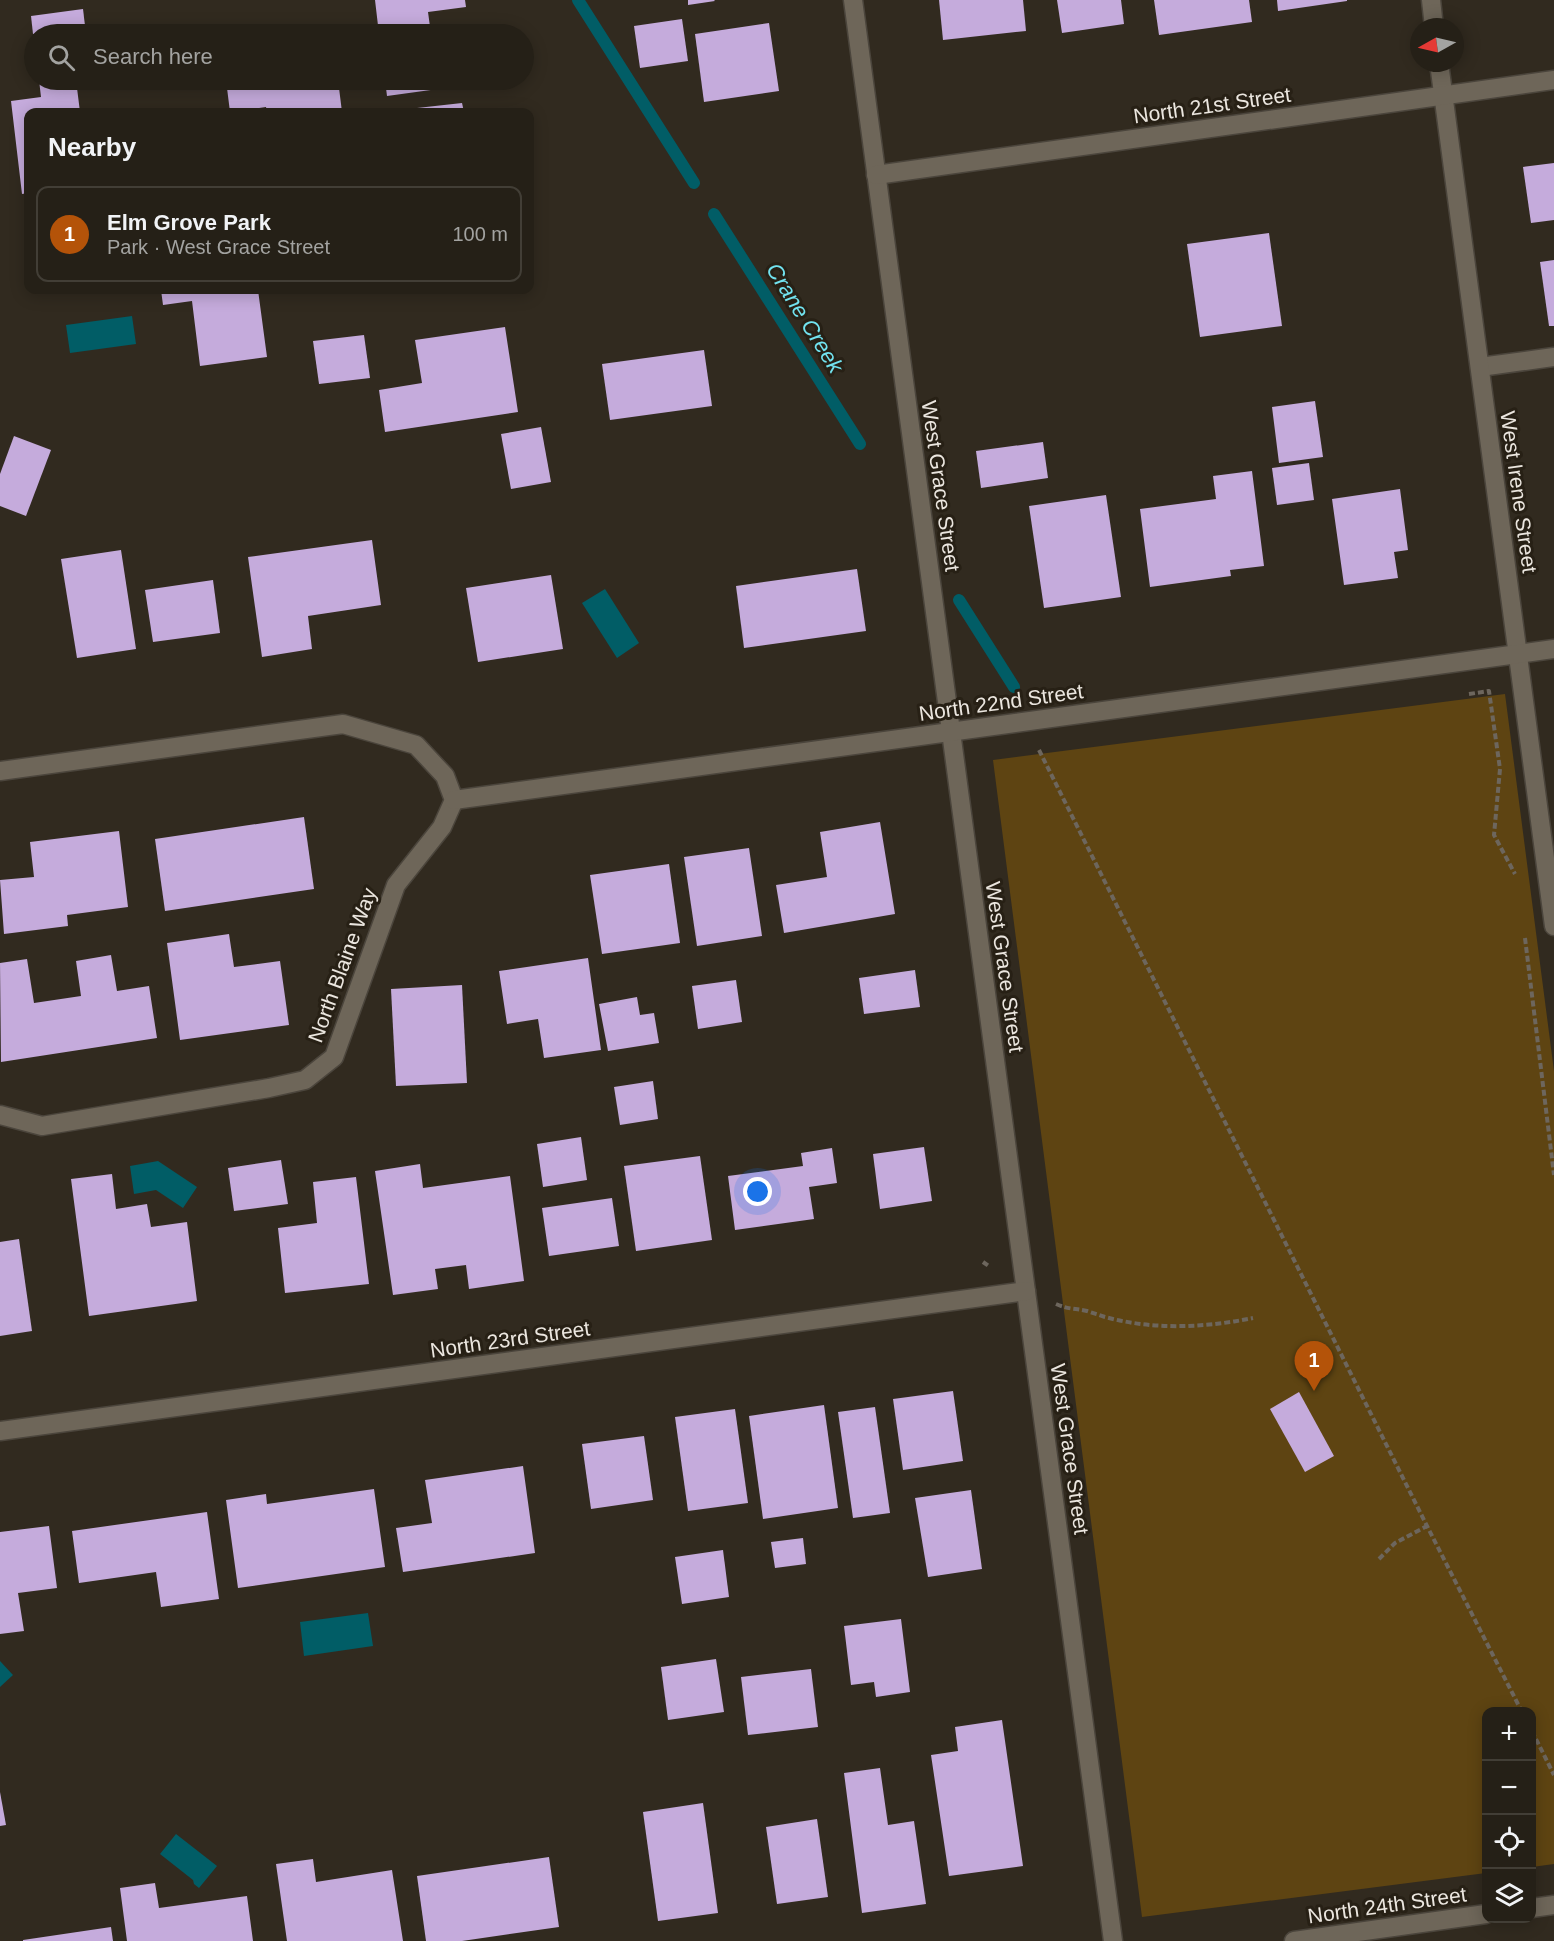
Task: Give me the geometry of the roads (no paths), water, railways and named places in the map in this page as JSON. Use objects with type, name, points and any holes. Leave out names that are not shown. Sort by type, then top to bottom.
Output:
[{"type":"street","name":"West Grace Street","points":[[853,0],[1113,1941]]},
{"type":"street","points":[[1431,0],[1433,18]]},
{"type":"street","name":"West Irene Street","points":[[1440,72],[1554,926]]},
{"type":"street","name":"North 21st Street","points":[[876,175],[1554,80]]},
{"type":"street","points":[[1480,367],[1554,357]]},
{"type":"street","name":"North 22nd Street","points":[[454,800],[1554,649]]},
{"type":"street","points":[[0,771],[343,724],[416,745],[445,776],[454,800]]},
{"type":"street","name":"North Blaine Way","points":[[0,1115],[42,1126],[305,1080],[333,1057],[396,885],[442,827],[454,800]]},
{"type":"street","name":"North 23rd Street","points":[[0,1431],[1026,1291]]},
{"type":"street","points":[[1536,1907],[1554,1905]]},
{"type":"street","name":"North 24th Street","points":[[1294,1941],[1482,1915]]},
{"type":"water","points":[[132,316],[136,344],[70,353],[66,325]]},
{"type":"water","points":[[605,589],[639,643],[617,658],[582,603]]},
{"type":"water","points":[[158,1161],[197,1187],[183,1208],[156,1190],[134,1194],[130,1166]]},
{"type":"water","points":[[368,1613],[373,1646],[304,1656],[300,1622]]},
{"type":"water","points":[[0,1661],[13,1675],[0,1687]]},
{"type":"water","points":[[176,1834],[217,1866],[199,1888],[193,1880],[160,1854]]},
{"type":"waterway","name":"Crane Creek","points":[[578,0],[694,183]]},
{"type":"waterway","name":"Crane Creek","points":[[714,214],[860,444]]},
{"type":"waterway","name":"Crane Creek","points":[[959,600],[1014,687]]},
{"type":"place","name":"Elm Grove Park","points":[[1314,1391]]}]
